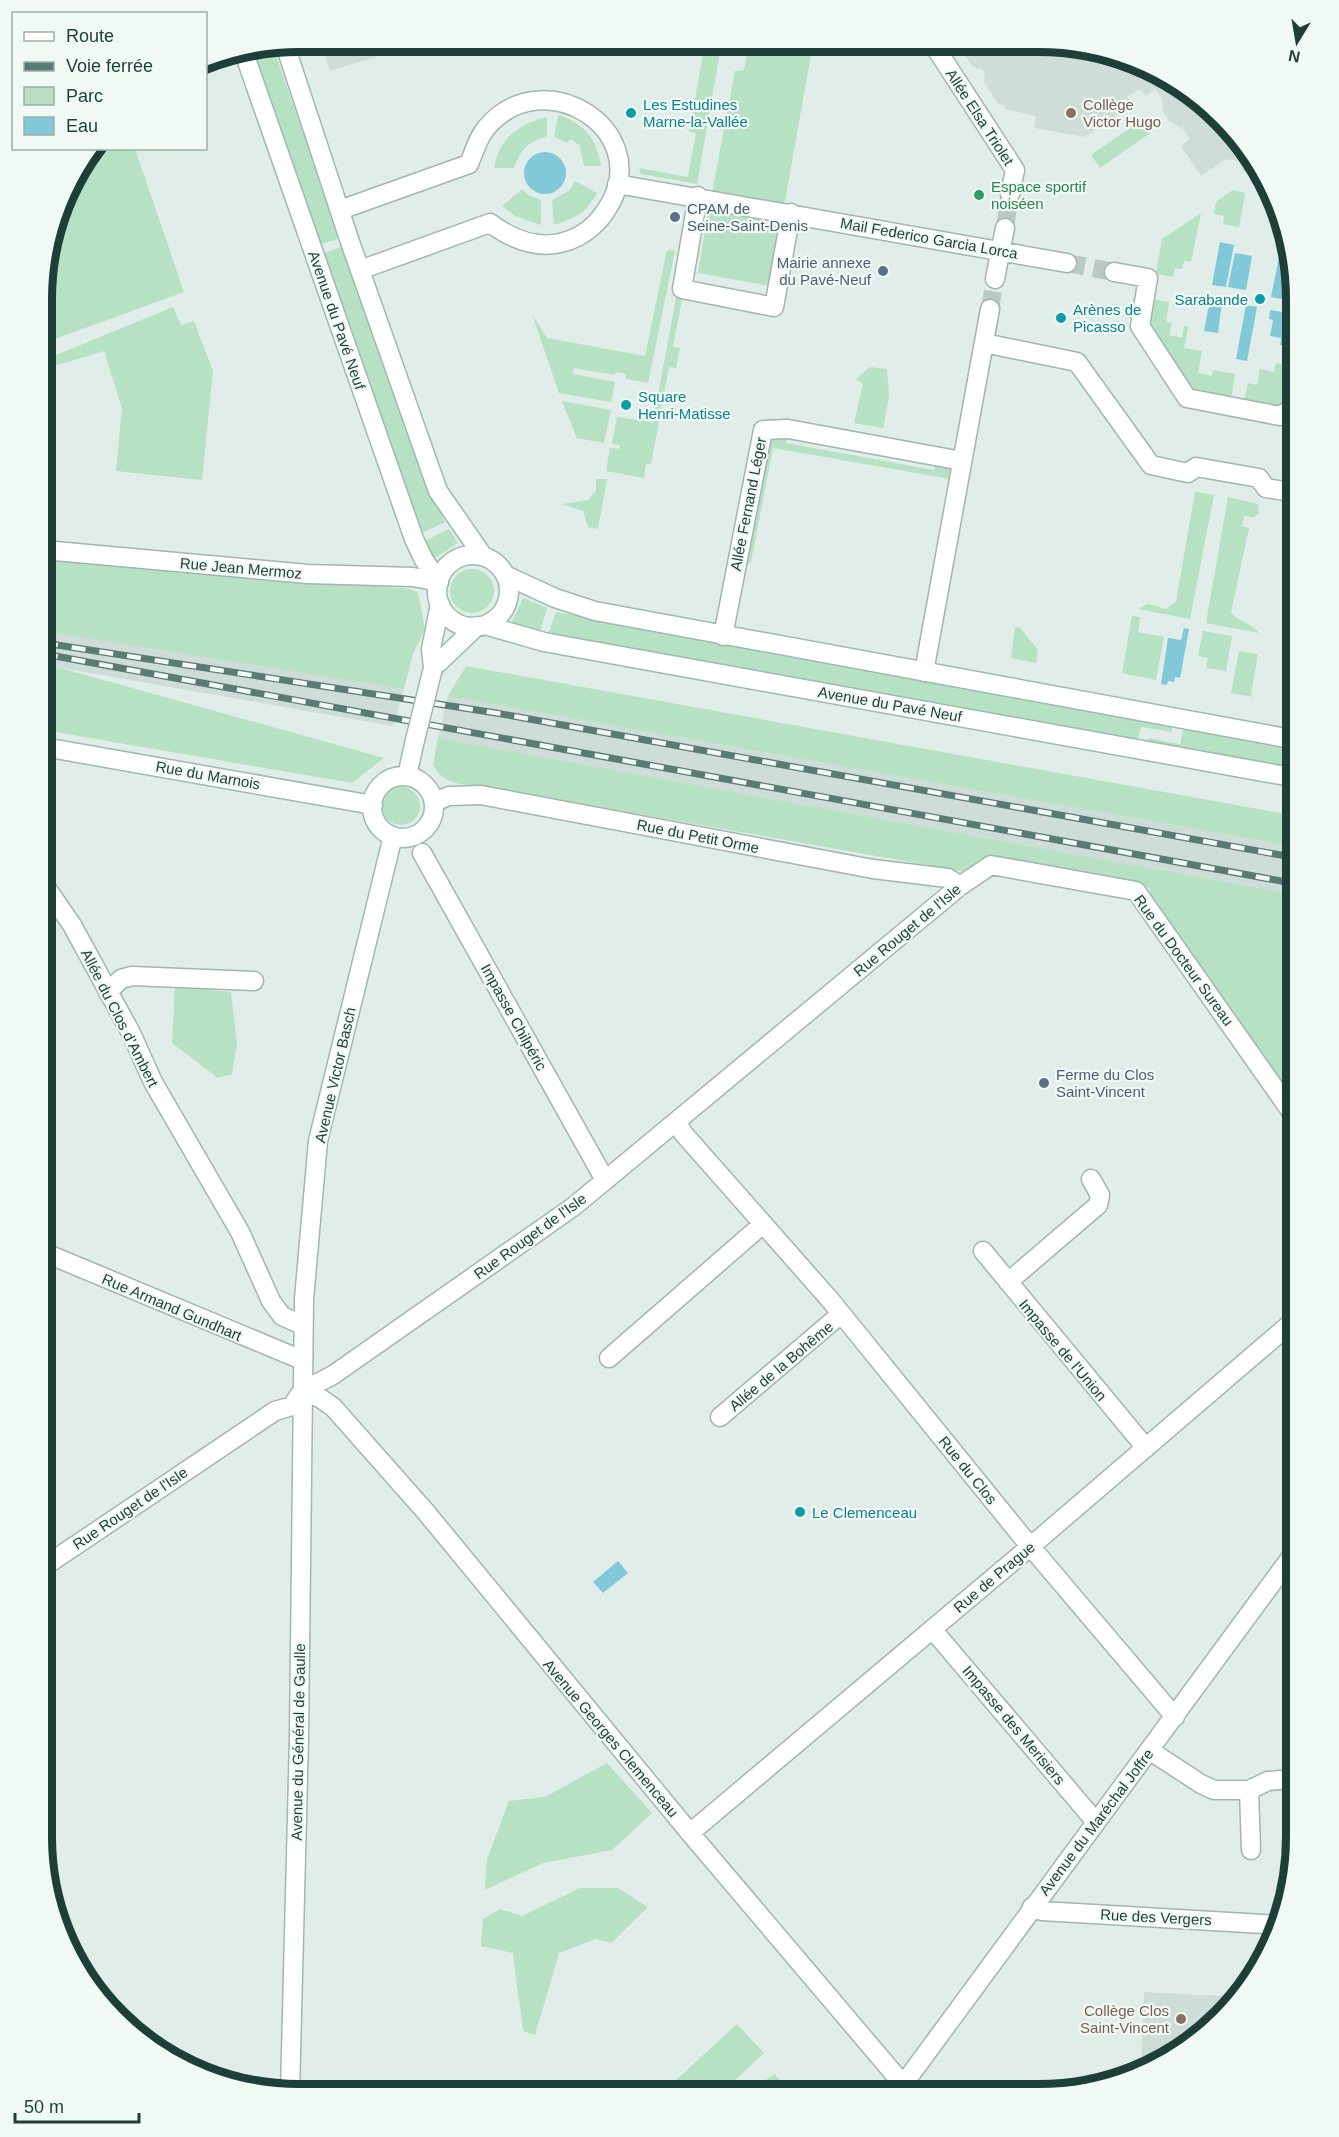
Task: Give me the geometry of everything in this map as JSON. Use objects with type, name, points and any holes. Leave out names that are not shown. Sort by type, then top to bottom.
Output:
[{"type":"street","name":"Allée Elsa Triolet","points":[[938,52],[1015,170],[1010,194]]},
{"type":"street","points":[[288,53],[360,270],[438,491],[483,556]]},
{"type":"street","name":"Avenue du Pavé Neuf","points":[[246,58],[414,539],[424,560],[439,582]]},
{"type":"street","points":[[340,210],[469,164],[486,128],[504,111],[522,102],[548,99],[568,103],[591,115],[602,126],[614,148],[618,166],[613,198],[602,218],[590,230],[568,242],[542,245],[522,242],[490,223],[360,270]]},
{"type":"street","name":"Mail Federico Garcia Lorca","points":[[617,184],[698,196],[1067,263]]},
{"type":"street","points":[[698,196],[682,289],[774,307],[791,213]]},
{"type":"street","points":[[995,279],[1005,228]]},
{"type":"street","points":[[1114,272],[1148,278],[1140,326],[1187,398],[1280,416],[1286,412]]},
{"type":"street","points":[[924,672],[990,309]]},
{"type":"street","points":[[984,343],[1077,362],[1151,465],[1188,473],[1196,467],[1259,478],[1266,488],[1286,491]]},
{"type":"street","name":"Allée Fernand Léger","points":[[723,636],[763,430],[789,429],[962,461]]},
{"type":"street","name":"Rue Jean Mermoz","points":[[52,551],[308,574],[413,577],[439,582]]},
{"type":"street","points":[[407,776],[433,668],[430,649],[440,604],[439,582],[448,566],[455,560],[473,555],[483,556],[500,566],[505,574],[509,584],[507,604],[502,613],[481,626],[433,668]]},
{"type":"street","points":[[505,574],[555,598],[596,611],[1286,738]]},
{"type":"street","points":[[440,604],[451,619],[468,626],[481,626]]},
{"type":"street","name":"Avenue du Pavé Neuf","points":[[481,626],[544,642],[1286,776]]},
{"type":"street","name":"Rue du Marnois","points":[[52,748],[373,805]]},
{"type":"street","points":[[407,776],[426,786],[434,802],[434,811],[426,828],[410,837],[393,836],[375,820],[374,796],[385,782],[407,776]]},
{"type":"street","name":"Rue du Petit Orme","points":[[434,802],[449,796],[482,795],[873,869],[948,878],[960,886]]},
{"type":"street","name":"Avenue Victor Basch","points":[[302,1391],[302,1325],[318,1141],[393,836]]},
{"type":"street","name":"Impasse Chilpéric","points":[[422,854],[605,1180]]},
{"type":"street","name":"Rue Rouget de l'Isle","points":[[52,1561],[275,1411],[292,1406],[302,1391],[342,1369],[573,1207],[960,886],[991,865]]},
{"type":"street","name":"Rue du Docteur Sureau","points":[[991,865],[1136,891],[1286,1104]]},
{"type":"street","name":"Allée du Clos d’Ambert","points":[[52,896],[72,925],[131,1033],[153,1082],[240,1232],[272,1301],[282,1316],[302,1325]]},
{"type":"street","points":[[108,992],[121,979],[132,976],[254,981]]},
{"type":"street","name":"Rue du Clos","points":[[677,1121],[683,1133],[841,1314],[1175,1717]]},
{"type":"street","points":[[1008,1282],[1098,1205],[1100,1195],[1091,1179]]},
{"type":"street","points":[[609,1358],[763,1224]]},
{"type":"street","name":"Impasse de l'Union","points":[[983,1251],[1146,1448]]},
{"type":"street","name":"Rue Armand Gundhart","points":[[52,1256],[302,1360]]},
{"type":"street","name":"Allée de la Bohême","points":[[720,1417],[841,1314]]},
{"type":"street","name":"Rue de Prague","points":[[690,1833],[1286,1327]]},
{"type":"street","name":"Avenue Georges Clemenceau","points":[[302,1391],[320,1398],[333,1407],[424,1511],[897,2084]]},
{"type":"street","name":"Avenue du Général de Gaulle","points":[[290,2084],[298,1770],[302,1391]]},
{"type":"street","name":"Avenue du Maréchal Joffre","points":[[908,2084],[1032,1907],[1286,1564]]},
{"type":"street","name":"Impasse des Merisiers","points":[[932,1629],[1095,1821]]},
{"type":"street","points":[[1149,1750],[1214,1790],[1249,1790],[1268,1781],[1286,1780]]},
{"type":"street","points":[[1249,1790],[1251,1850]]},
{"type":"street","name":"Rue des Vergers","points":[[1032,1907],[1042,1911],[1271,1924]]},
{"type":"shaded area","points":[[323,52],[381,52],[382,55],[330,71]]},
{"type":"shaded area","name":"Collège Victor Hugo","points":[[963,52],[1056,53],[1088,57],[1134,71],[1177,94],[1202,114],[1225,137],[1251,172],[1243,172],[1239,161],[1226,159],[1201,176],[1181,146],[1190,139],[1183,129],[1168,120],[1163,110],[1162,98],[1155,89],[1146,96],[1140,89],[1127,97],[1132,105],[1085,137],[1034,128],[1036,116],[1005,109],[1005,105],[998,104],[984,82],[985,73],[982,69],[973,67]]},
{"type":"shaded area","points":[[52,632],[404,689],[393,726],[52,666]]},
{"type":"shaded area","points":[[448,696],[1286,845],[1286,893],[438,738]]},
{"type":"shaded area","name":"Collège Clos Saint-Vincent","points":[[1144,1992],[1228,1996],[1202,2023],[1177,2043],[1141,2063]]},
{"type":"green space","points":[[703,52],[720,52],[697,184],[641,174],[639,168],[688,177],[696,133],[689,132]]},
{"type":"green space","points":[[747,52],[811,52],[784,207],[712,193],[735,71],[744,70]]},
{"type":"green space","points":[[275,54],[340,238],[319,245],[252,57]]},
{"type":"green space","points":[[558,115],[567,118],[588,133],[596,148],[601,166],[584,166],[580,146],[571,139],[567,143],[554,137]]},
{"type":"green space","points":[[547,117],[547,137],[534,141],[526,147],[514,168],[494,168],[500,148],[512,134],[519,128]]},
{"type":"green space","points":[[1140,121],[1149,134],[1100,168],[1091,155]]},
{"type":"green space","points":[[103,150],[135,150],[184,292],[52,340],[53,283],[61,235],[78,190]]},
{"type":"green space","points":[[575,181],[597,193],[580,214],[554,225],[552,200],[569,191]]},
{"type":"green space","points":[[522,189],[528,195],[541,200],[541,225],[515,216],[502,206]]},
{"type":"green space","points":[[1233,190],[1245,193],[1239,227],[1223,224],[1224,216],[1214,214],[1216,202]]},
{"type":"green space","points":[[709,207],[761,217],[761,222],[780,226],[769,286],[698,273]]},
{"type":"green space","points":[[1201,213],[1191,262],[1184,261],[1182,269],[1175,268],[1173,277],[1156,274],[1162,239]]},
{"type":"green space","points":[[343,246],[433,497],[445,522],[422,533],[322,254]]},
{"type":"green space","points":[[667,250],[675,251],[648,383],[626,379],[626,374],[616,372],[615,375],[574,368],[573,374],[615,382],[611,402],[559,393],[532,314],[547,338],[645,356]]},
{"type":"green space","points":[[676,298],[682,299],[673,347],[680,348],[676,368],[669,367],[661,410],[655,415],[659,422],[651,464],[646,464],[644,478],[606,471],[610,448],[619,449],[620,445],[612,444],[617,417],[653,422]]},
{"type":"green space","points":[[1152,299],[1169,302],[1166,322],[1172,323],[1169,335],[1182,338],[1184,326],[1188,327],[1184,348],[1202,351],[1198,373],[1212,376],[1213,370],[1235,374],[1231,400],[1196,393],[1148,323]]},
{"type":"green space","points":[[173,307],[181,325],[194,321],[213,371],[202,480],[116,471],[122,408],[104,351],[52,367],[52,357]]},
{"type":"green space","points":[[1276,363],[1286,365],[1286,405],[1280,409],[1244,402],[1248,383],[1257,385],[1260,369],[1274,372]]},
{"type":"green space","points":[[870,367],[887,369],[889,397],[883,428],[854,423],[863,384],[856,379]]},
{"type":"green space","points":[[562,401],[611,410],[604,443],[577,438]]},
{"type":"green space","points":[[788,433],[786,443],[934,470],[936,460],[946,465],[952,473],[951,479],[773,448],[751,562],[743,568],[765,440]]},
{"type":"green space","points":[[596,479],[607,479],[598,529],[588,527],[583,511],[562,504],[588,500],[596,491]]},
{"type":"green space","points":[[1195,492],[1214,495],[1190,619],[1138,609],[1148,604],[1166,609],[1176,602]]},
{"type":"green space","points":[[1228,497],[1258,504],[1259,513],[1254,517],[1244,516],[1242,526],[1249,528],[1231,612],[1259,633],[1206,623]]},
{"type":"green space","points":[[449,529],[458,543],[433,559],[425,541]]},
{"type":"green space","points":[[52,560],[411,589],[418,593],[425,629],[413,654],[404,689],[52,632]]},
{"type":"green space","points":[[472,569],[481,570],[488,575],[493,582],[493,600],[488,607],[481,612],[472,613],[463,612],[456,607],[451,600],[450,591],[451,582],[456,575],[463,570]]},
{"type":"green space","points":[[523,598],[547,608],[540,632],[511,624]]},
{"type":"green space","points":[[556,612],[1172,727],[1172,732],[1141,727],[1137,743],[548,635]]},
{"type":"green space","points":[[1132,616],[1140,617],[1138,632],[1164,637],[1156,680],[1122,673]]},
{"type":"green space","points":[[1015,627],[1020,628],[1038,650],[1036,663],[1011,658]]},
{"type":"green space","points":[[1203,631],[1232,636],[1226,671],[1206,668],[1208,658],[1198,656]]},
{"type":"green space","points":[[1239,651],[1258,654],[1251,694],[1253,697],[1231,693]]},
{"type":"green space","points":[[466,666],[1286,814],[1286,845],[448,696]]},
{"type":"green space","points":[[52,667],[384,758],[352,783],[52,731]]},
{"type":"green space","points":[[1184,728],[1286,747],[1286,768],[1147,743],[1148,738],[1180,744]]},
{"type":"green space","points":[[438,738],[1286,893],[1286,1100],[1149,896],[1150,888],[982,858],[966,872],[459,784],[447,780],[437,772],[433,765]]},
{"type":"green space","points":[[401,787],[408,788],[414,793],[419,799],[419,813],[414,819],[408,824],[401,825],[394,824],[388,819],[383,813],[382,806],[383,799],[388,793],[394,788]]},
{"type":"green space","points":[[175,987],[231,992],[237,1043],[232,1074],[218,1078],[172,1043]]},
{"type":"green space","points":[[607,1763],[652,1813],[612,1850],[543,1863],[485,1890],[487,1859],[509,1801],[545,1797]]},
{"type":"green space","points":[[580,1888],[618,1888],[648,1907],[611,1943],[596,1939],[559,1953],[535,2035],[523,2031],[513,1953],[481,1946],[483,1919],[500,1909],[522,1916]]},
{"type":"green space","points":[[737,2024],[764,2053],[731,2084],[672,2084]]},
{"type":"green space","points":[[775,2074],[784,2084],[760,2084]]},
{"type":"green space","points":[[632,2082],[672,2084],[629,2084]]},
{"type":"water","points":[[545,152],[560,158],[566,173],[560,188],[545,194],[530,188],[524,173],[530,158]]},
{"type":"water","points":[[1220,242],[1234,245],[1226,287],[1212,285]]},
{"type":"water","points":[[1281,247],[1286,281],[1282,299],[1271,297]]},
{"type":"water","points":[[1235,253],[1252,256],[1246,290],[1228,287]]},
{"type":"water","points":[[1210,300],[1222,302],[1218,333],[1204,331]]},
{"type":"water","points":[[1246,305],[1257,307],[1247,361],[1236,359]]},
{"type":"water","points":[[1270,310],[1286,313],[1286,346],[1280,345],[1281,338],[1270,336],[1273,320],[1269,319]]},
{"type":"water","points":[[1184,628],[1189,629],[1180,678],[1175,677],[1174,682],[1168,681],[1167,685],[1161,684],[1168,638],[1181,640]]},
{"type":"water","points":[[618,1561],[628,1573],[603,1593],[593,1582]]},
{"type":"tunnel","points":[[1005,228],[1010,194]]},
{"type":"tunnel","points":[[1067,263],[1114,272]]},
{"type":"tunnel","points":[[990,309],[995,279]]},
{"type":"railway","points":[[52,644],[496,713],[1286,856]]},
{"type":"railway","points":[[52,655],[1286,882]]},
{"type":"place","name":"Les Estudines Marne-la-Vallée","points":[[631,113]]},
{"type":"place","name":"Collège Victor Hugo","points":[[1071,113]]},
{"type":"place","name":"Espace sportif noiséen","points":[[979,195]]},
{"type":"place","name":"CPAM de Seine-Saint-Denis","points":[[675,217]]},
{"type":"place","name":"Mairie annexe du Pavé-Neuf","points":[[883,271]]},
{"type":"place","name":"Sarabande","points":[[1260,299]]},
{"type":"place","name":"Arènes de Picasso","points":[[1061,318]]},
{"type":"place","name":"Square Henri-Matisse","points":[[626,405]]},
{"type":"place","name":"Ferme du Clos Saint-Vincent","points":[[1044,1083]]},
{"type":"place","name":"Le Clemenceau","points":[[800,1512]]},
{"type":"place","name":"Collège Clos Saint-Vincent","points":[[1181,2019]]}]
